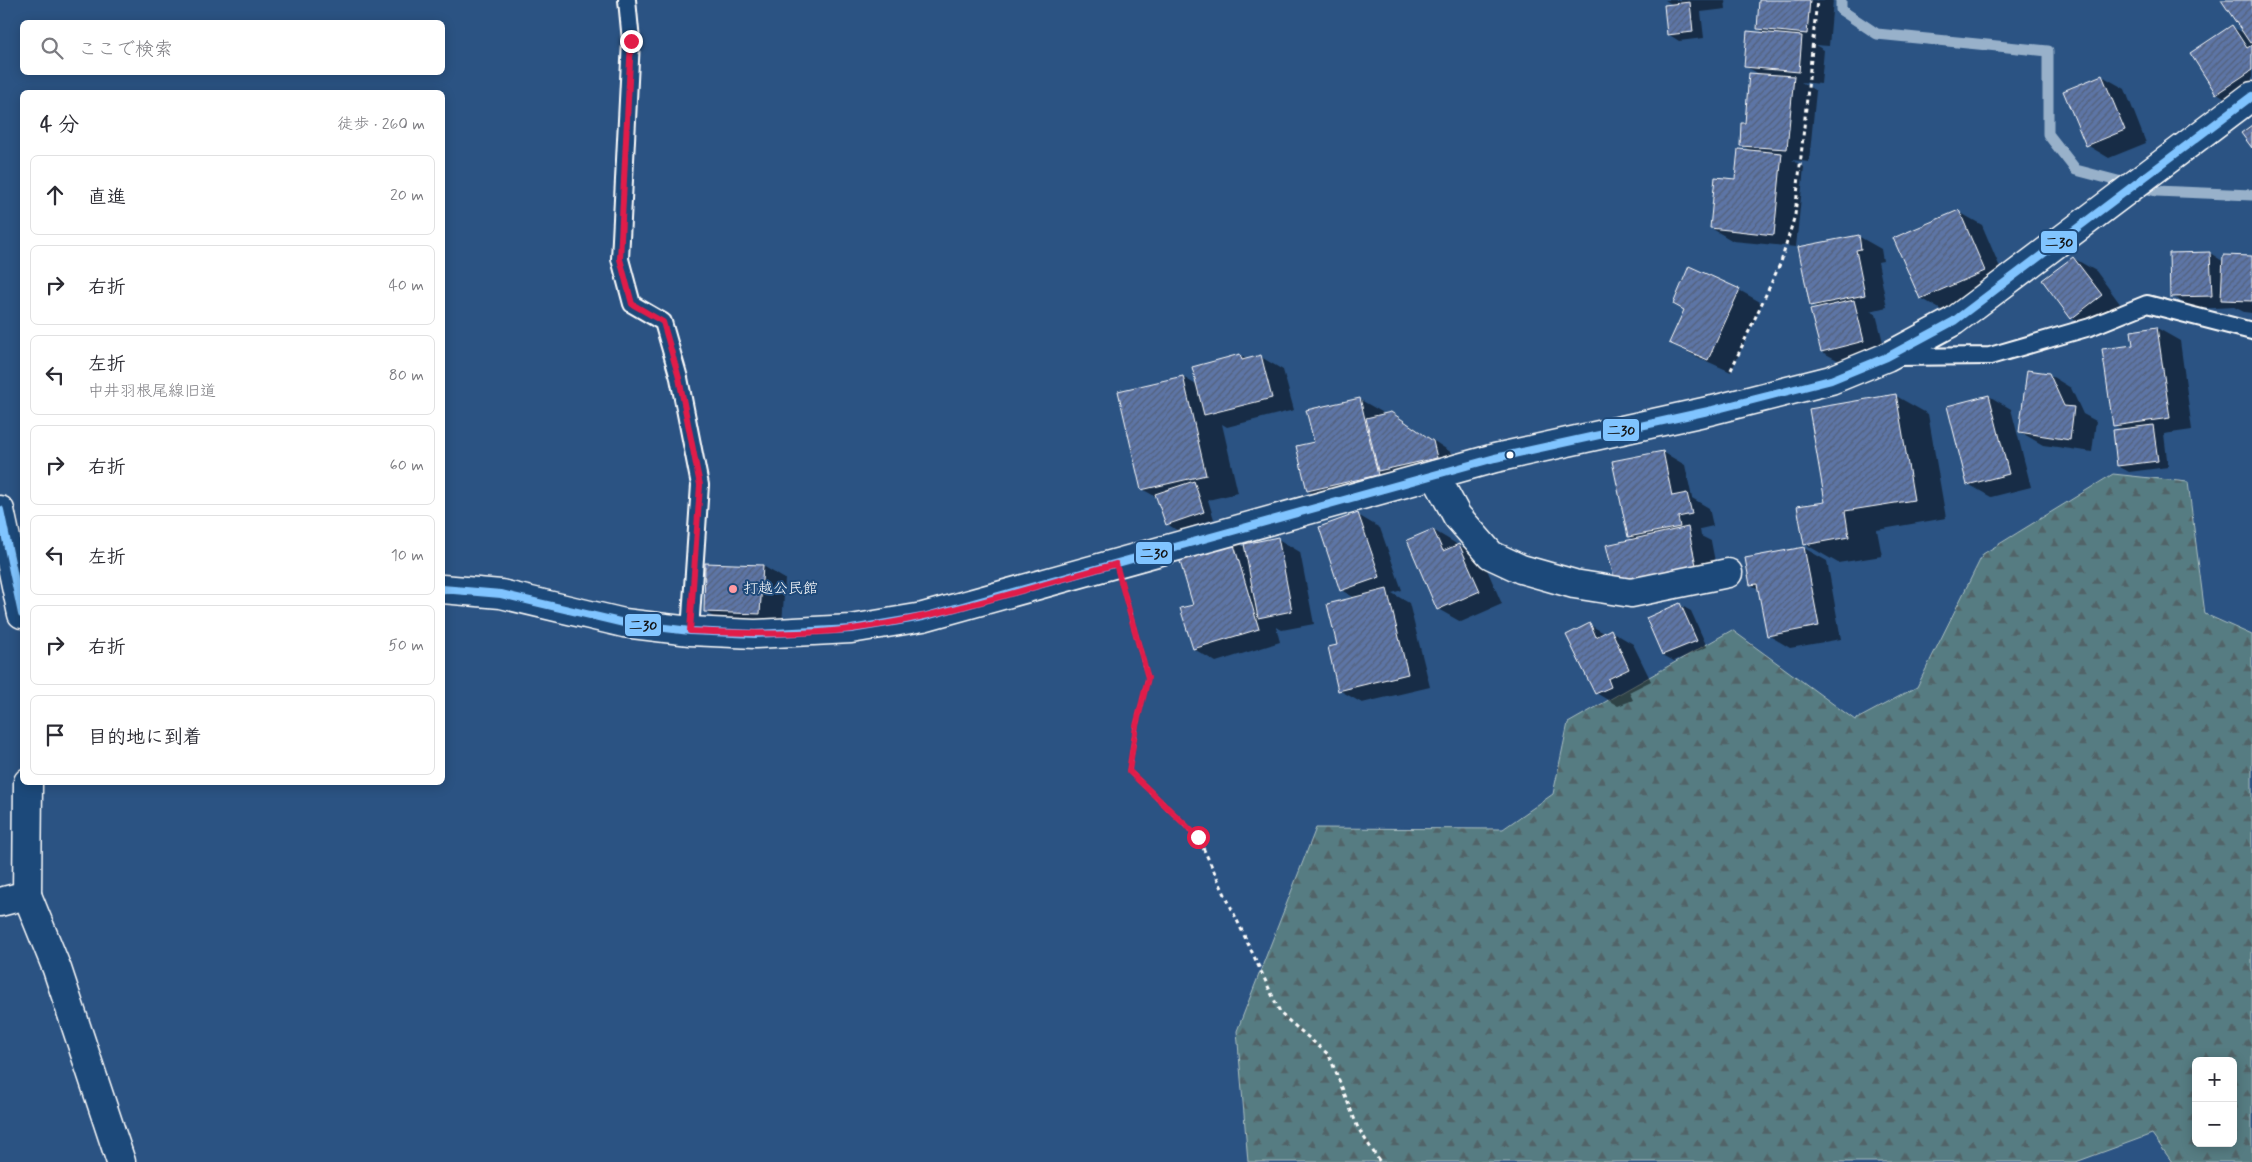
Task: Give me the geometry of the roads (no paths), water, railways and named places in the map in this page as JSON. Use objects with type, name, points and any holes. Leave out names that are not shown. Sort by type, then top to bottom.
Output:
[{"type":"street","points":[[445,589],[501,594],[624,622],[690,631],[755,634],[851,629],[923,617],[1495,458],[1713,410],[1831,380],[1887,357],[1954,322],[2252,96]]},
{"type":"street","points":[[1435,474],[1457,516],[1491,555],[1521,568],[1574,584],[1630,593],[1728,573]]},
{"type":"street","points":[[0,510],[20,605]]},
{"type":"street","points":[[28,785],[27,895],[57,969],[121,1162]]},
{"type":"street","points":[[0,902],[27,895]]},
{"type":"lane","points":[[627,0],[631,41],[620,259],[632,304],[663,322],[679,378],[700,485],[690,631]]},
{"type":"lane","points":[[1887,357],[1990,356],[2090,327],[2147,304],[2252,331]]},
{"type":"waterway","points":[[1841,0],[1841,10],[1877,34],[2048,51],[2048,134],[2076,170],[2156,191],[2252,195]]},
{"type":"place","name":"打越公民館","points":[[733,589]]}]
